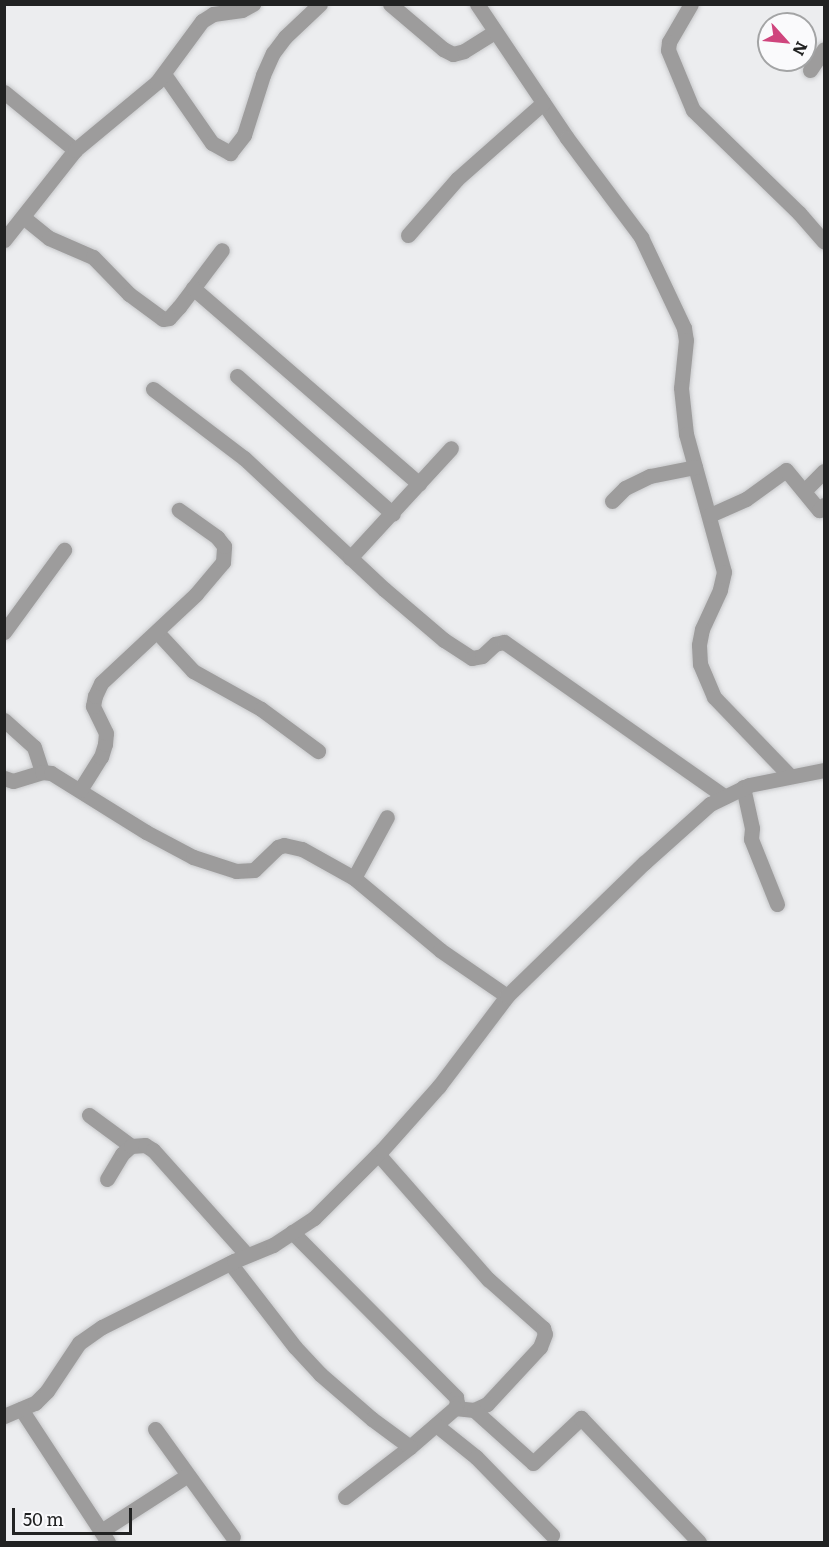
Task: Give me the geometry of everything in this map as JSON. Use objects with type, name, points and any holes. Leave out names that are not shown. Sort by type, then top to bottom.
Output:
[{"type":"street","points":[[4,240],[75,150],[141,99],[164,74],[202,21],[221,9],[242,10],[253,4]]},
{"type":"street","points":[[164,74],[212,143],[230,153],[244,135],[263,75],[273,53],[285,37],[320,4]]},
{"type":"street","points":[[390,4],[443,49],[453,54],[464,51],[495,32]]},
{"type":"street","points":[[477,4],[543,103],[641,237],[684,328],[686,340],[682,406],[686,434],[724,573],[720,590],[702,629],[699,645],[700,664],[714,697],[789,775]]},
{"type":"street","points":[[691,4],[669,42],[668,50],[693,110],[800,213],[825,242]]},
{"type":"street","points":[[4,92],[75,150]]},
{"type":"street","points":[[408,235],[458,179],[543,103]]},
{"type":"street","points":[[23,217],[49,238],[93,257],[129,294],[163,319],[169,318],[222,250]]},
{"type":"street","points":[[193,288],[420,484]]},
{"type":"street","points":[[237,376],[393,514]]},
{"type":"street","points":[[153,389],[244,458],[350,558],[444,640],[468,656],[478,657],[495,644],[504,642],[724,796]]},
{"type":"street","points":[[350,558],[393,514],[451,448]]},
{"type":"street","points":[[612,501],[620,483],[695,467]]},
{"type":"street","points":[[710,515],[746,499],[786,470],[805,490],[819,510],[825,505]]},
{"type":"street","points":[[805,490],[825,471]]},
{"type":"street","points":[[80,790],[101,757],[105,744],[106,733],[93,706],[101,683],[157,632],[213,576],[226,553],[217,537],[179,510]]},
{"type":"street","points":[[4,632],[64,550]]},
{"type":"street","points":[[157,632],[194,671],[261,709],[318,751]]},
{"type":"street","points":[[4,720],[34,747],[42,772]]},
{"type":"street","points":[[4,1416],[35,1402],[47,1391],[79,1343],[128,1312],[247,1255],[273,1245],[314,1218],[378,1155],[439,1086],[507,996],[710,804],[743,787],[789,775],[825,770]]},
{"type":"street","points":[[4,778],[13,781],[42,772],[60,777],[123,820],[212,864],[248,872],[260,865],[278,847],[293,845],[354,878],[440,950],[507,996]]},
{"type":"street","points":[[743,787],[750,813],[751,839],[777,904]]},
{"type":"street","points":[[354,878],[387,817]]},
{"type":"street","points":[[89,1115],[131,1146]]},
{"type":"street","points":[[107,1179],[122,1154],[131,1146],[145,1145],[153,1150],[247,1255]]},
{"type":"street","points":[[378,1155],[489,1279],[543,1329],[545,1334],[540,1347],[480,1409],[455,1408]]},
{"type":"street","points":[[292,1232],[456,1397],[455,1408],[410,1448],[345,1497]]},
{"type":"street","points":[[230,1263],[295,1347],[320,1374],[410,1448]]},
{"type":"street","points":[[21,1409],[104,1537],[188,1475]]},
{"type":"street","points":[[474,1410],[533,1463],[580,1419],[699,1542]]},
{"type":"street","points":[[436,1425],[476,1457],[552,1535]]},
{"type":"street","points":[[155,1429],[233,1537]]}]
